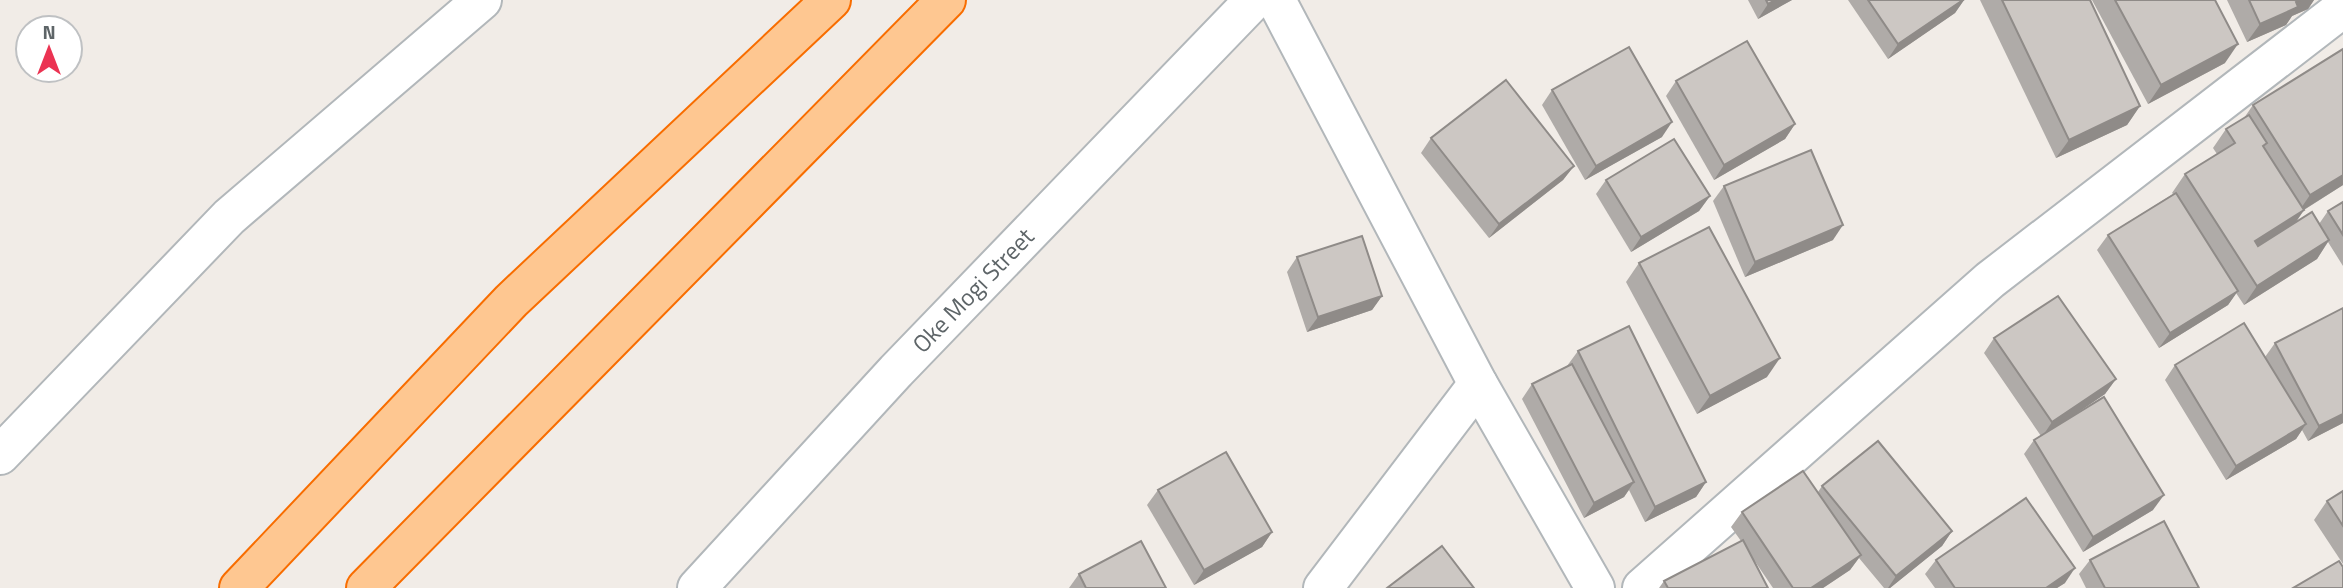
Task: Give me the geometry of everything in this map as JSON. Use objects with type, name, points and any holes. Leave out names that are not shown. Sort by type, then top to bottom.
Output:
[{"type":"highway","points":[[239,588],[511,301],[831,0]]},
{"type":"highway","points":[[366,588],[946,0]]},
{"type":"street","points":[[0,455],[229,217],[482,0]]},
{"type":"street","name":"Oke Mogi Street","points":[[697,588],[896,371],[1254,0]]},
{"type":"street","points":[[1276,0],[1478,384],[1595,588]]},
{"type":"street","points":[[1642,588],[1990,280],[2343,8]]},
{"type":"street","points":[[1322,588],[1478,384]]},
{"type":"building","points":[[1868,0],[1963,0],[1898,44]]},
{"type":"building","points":[[2002,0],[2090,0],[2140,106],[2069,140]]},
{"type":"building","points":[[2115,0],[2215,0],[2238,44],[2161,85]]},
{"type":"building","points":[[2249,0],[2300,0],[2296,2],[2298,7],[2260,24]]},
{"type":"building","points":[[1747,41],[1795,124],[1724,165],[1676,81]]},
{"type":"building","points":[[1629,47],[1672,122],[1596,166],[1552,90]]},
{"type":"building","points":[[2343,49],[2343,175],[2310,195],[2253,105]]},
{"type":"building","points":[[1506,80],[1574,166],[1499,224],[1431,138]]},
{"type":"building","points":[[2249,115],[2267,143],[2263,146],[2304,210],[2255,241],[2258,246],[2312,212],[2329,240],[2257,286],[2185,174],[2235,143],[2226,129]]},
{"type":"building","points":[[1674,139],[1710,196],[1641,237],[1606,180]]},
{"type":"building","points":[[1811,150],[1843,225],[1755,262],[1724,186]]},
{"type":"building","points":[[2176,193],[2238,291],[2170,333],[2108,235]]},
{"type":"building","points":[[2343,202],[2343,235],[2328,211]]},
{"type":"building","points":[[1709,227],[1780,358],[1710,396],[1639,263]]},
{"type":"building","points":[[1362,236],[1382,296],[1318,317],[1297,257]]},
{"type":"building","points":[[2058,296],[2116,379],[2052,422],[1994,338]]},
{"type":"building","points":[[2343,308],[2343,414],[2319,426],[2275,343]]},
{"type":"building","points":[[2244,323],[2306,424],[2236,466],[2175,365]]},
{"type":"building","points":[[1629,326],[1706,482],[1655,507],[1578,351]]},
{"type":"building","points":[[1572,364],[1634,482],[1594,503],[1532,384]]},
{"type":"building","points":[[2104,397],[2164,495],[2093,537],[2034,440]]},
{"type":"building","points":[[1878,441],[1952,531],[1896,576],[1822,486]]},
{"type":"building","points":[[1226,452],[1272,532],[1204,570],[1158,490]]},
{"type":"building","points":[[1803,471],[1861,555],[1811,588],[1793,588],[1742,512]]},
{"type":"building","points":[[2343,491],[2343,526],[2327,501]]},
{"type":"building","points":[[2026,498],[2075,568],[2046,588],[1955,588],[1936,560]]},
{"type":"building","points":[[2164,521],[2199,588],[2105,588],[2090,560]]},
{"type":"building","points":[[1743,540],[1768,588],[1668,588],[1664,581]]},
{"type":"building","points":[[1141,541],[1166,588],[1086,588],[1079,574]]},
{"type":"building","points":[[1442,546],[1474,588],[1387,588]]},
{"type":"building","points":[[2339,561],[2343,567],[2343,588],[2293,588]]}]
